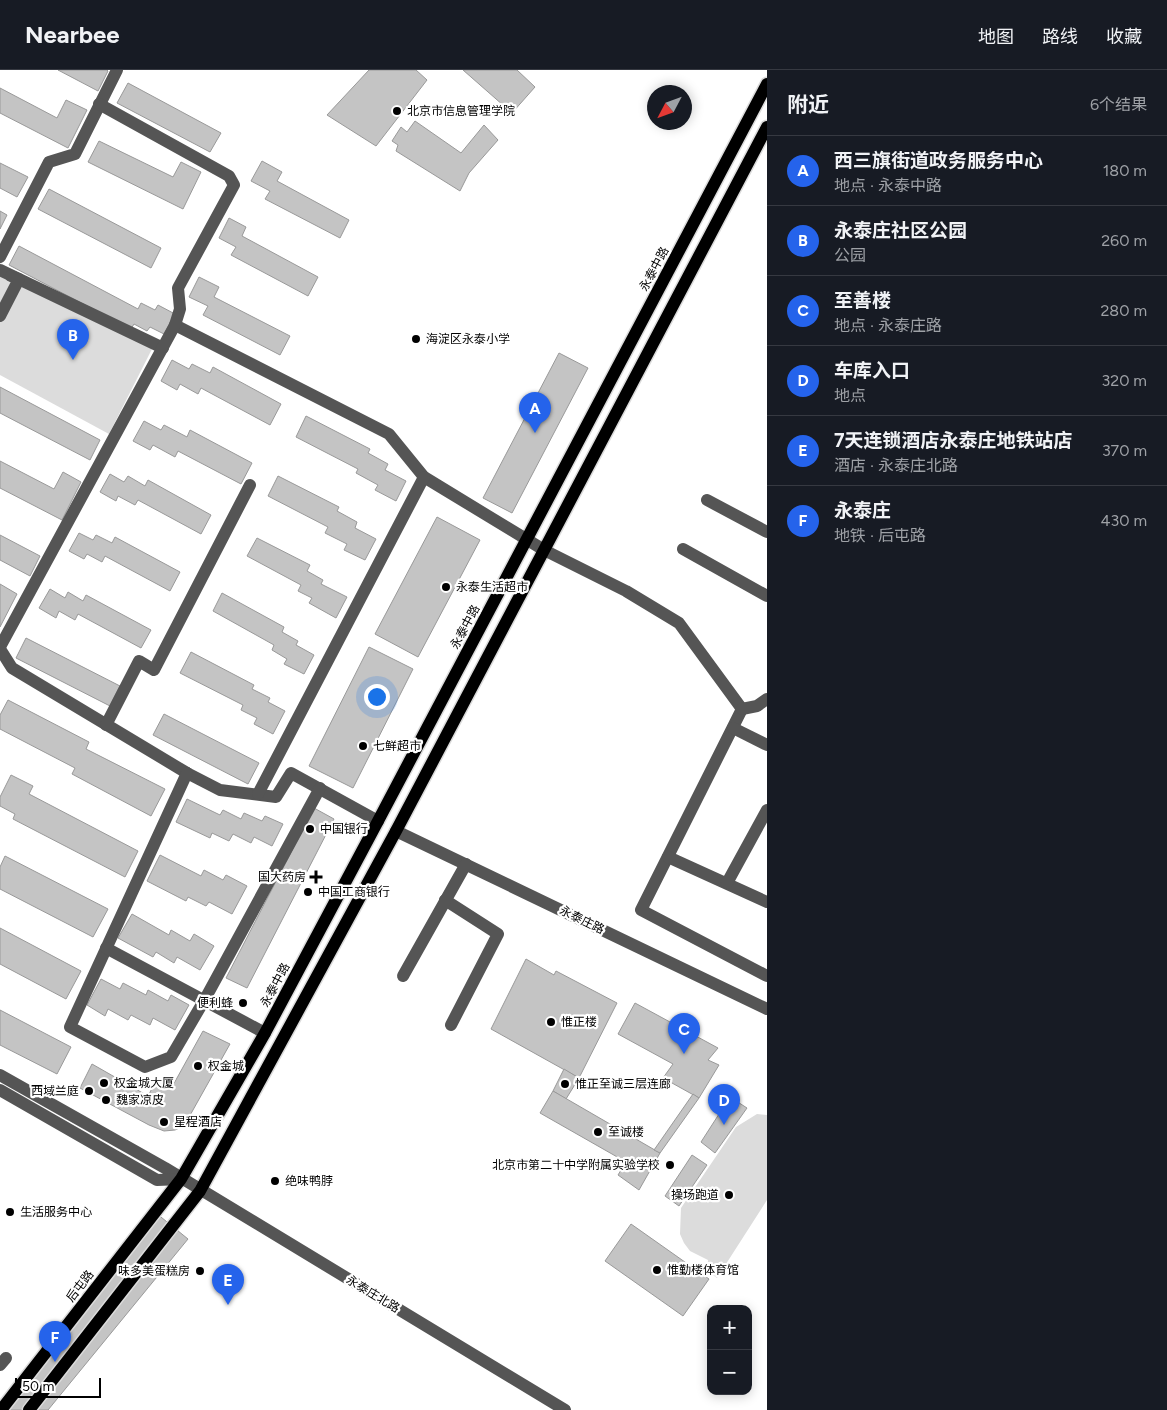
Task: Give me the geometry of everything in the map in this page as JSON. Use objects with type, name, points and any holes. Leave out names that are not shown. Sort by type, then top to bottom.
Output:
[{"type":"main road","name":"永泰中路","points":[[181,1179],[264,1033],[378,820],[767,84]]},
{"type":"main road","points":[[29,1410],[200,1190],[396,831],[767,126]]},
{"type":"main road","name":"后屯路","points":[[1,1410],[181,1179]]},
{"type":"street","points":[[0,257],[49,162],[75,154],[117,70]]},
{"type":"street","points":[[99,104],[229,176],[234,185],[178,288],[180,309],[175,325],[0,648],[12,668],[187,773],[220,790],[276,797],[291,773],[378,820]]},
{"type":"street","points":[[0,270],[163,348]]},
{"type":"street","points":[[0,270],[19,279],[0,316]]},
{"type":"street","points":[[175,325],[388,434],[424,477],[544,550],[626,591],[679,623],[742,709]]},
{"type":"street","points":[[258,794],[424,477]]},
{"type":"street","points":[[106,725],[139,661],[154,670],[250,485]]},
{"type":"street","points":[[707,500],[767,532]]},
{"type":"street","points":[[683,549],[767,596]]},
{"type":"street","points":[[742,709],[757,706],[767,699]]},
{"type":"street","points":[[742,709],[641,910],[767,976]]},
{"type":"street","points":[[733,728],[767,745]]},
{"type":"street","points":[[187,773],[70,1027],[145,1067],[171,1057],[205,999],[320,788]]},
{"type":"street","points":[[728,883],[767,810]]},
{"type":"street","name":"永泰庄路","points":[[396,831],[767,1009]]},
{"type":"street","points":[[668,857],[767,902]]},
{"type":"street","points":[[403,976],[466,864]]},
{"type":"street","points":[[445,900],[498,934],[451,1025]]},
{"type":"street","points":[[106,948],[205,999],[264,1033]]},
{"type":"street","name":"永泰庄北路","points":[[0,1075],[165,1168],[565,1410]]},
{"type":"street","points":[[0,1090],[157,1180],[181,1179]]},
{"type":"shaded area","points":[[0,263],[154,345],[109,434],[0,375]]},
{"type":"shaded area","name":"操场跑道","points":[[757,1114],[767,1115],[767,1200],[717,1278],[707,1271],[708,1260],[690,1251],[684,1243],[680,1234],[681,1208],[736,1127]]},
{"type":"building","points":[[58,70],[107,70],[108,71],[98,91]]},
{"type":"building","points":[[369,70],[416,70],[427,80],[376,146],[327,115]]},
{"type":"building","points":[[463,70],[517,70],[535,87],[512,113]]},
{"type":"building","points":[[128,83],[221,133],[210,152],[117,103]]},
{"type":"building","points":[[0,88],[57,118],[66,100],[87,110],[68,148],[0,113]]},
{"type":"building","points":[[415,121],[461,153],[484,125],[498,140],[469,173],[460,191],[396,151],[398,145],[392,141],[401,127],[407,132]]},
{"type":"building","points":[[99,141],[173,177],[181,162],[201,172],[183,209],[88,162]]},
{"type":"building","points":[[262,161],[282,172],[277,181],[349,220],[340,238],[265,199],[270,191],[251,181]]},
{"type":"building","points":[[0,163],[28,177],[17,197],[0,188]]},
{"type":"building","points":[[49,189],[161,248],[151,268],[38,209]]},
{"type":"building","points":[[0,211],[7,215],[0,229]]},
{"type":"building","points":[[229,218],[246,227],[242,236],[318,277],[308,296],[231,255],[236,247],[219,238]]},
{"type":"building","points":[[19,246],[138,309],[141,303],[155,310],[158,305],[175,314],[164,334],[150,327],[147,331],[134,324],[131,329],[9,265]]},
{"type":"building","points":[[199,277],[219,287],[214,297],[290,336],[280,355],[203,315],[208,306],[189,297]]},
{"type":"building","points":[[559,353],[588,368],[512,513],[483,498]]},
{"type":"building","points":[[172,360],[189,369],[192,364],[210,373],[213,367],[281,404],[270,425],[201,388],[198,394],[180,384],[177,390],[161,381]]},
{"type":"building","points":[[0,387],[100,440],[90,460],[0,413]]},
{"type":"building","points":[[306,416],[370,449],[368,453],[388,464],[385,470],[406,481],[396,501],[375,490],[378,485],[356,473],[358,469],[296,437]]},
{"type":"building","points":[[144,421],[161,430],[164,425],[187,437],[190,430],[252,463],[241,484],[178,451],[175,457],[153,445],[150,450],[133,441]]},
{"type":"building","points":[[0,461],[54,489],[63,472],[81,482],[62,520],[0,488]]},
{"type":"building","points":[[110,474],[124,482],[128,476],[145,486],[148,480],[211,515],[201,534],[138,500],[135,505],[118,496],[116,501],[100,492]]},
{"type":"building","points":[[278,476],[339,507],[337,511],[357,522],[355,528],[376,539],[365,560],[344,550],[347,544],[325,533],[328,527],[268,496]]},
{"type":"building","points":[[437,517],[480,540],[418,657],[375,634]]},
{"type":"building","points":[[79,533],[93,540],[96,535],[112,543],[115,537],[180,572],[170,591],[105,556],[102,562],[87,554],[84,559],[69,551]]},
{"type":"building","points":[[0,535],[40,556],[30,576],[0,560]]},
{"type":"building","points":[[257,538],[310,565],[307,571],[323,580],[321,584],[347,597],[336,618],[309,603],[312,598],[298,591],[301,585],[247,556]]},
{"type":"building","points":[[0,584],[17,594],[0,627]]},
{"type":"building","points":[[50,589],[65,598],[68,592],[83,601],[86,595],[151,630],[141,648],[78,614],[75,620],[59,611],[56,618],[39,608]]},
{"type":"building","points":[[222,593],[284,627],[282,632],[298,641],[296,645],[314,655],[304,674],[284,664],[287,659],[272,650],[274,645],[213,611]]},
{"type":"building","points":[[26,638],[120,686],[110,706],[16,658]]},
{"type":"building","points":[[369,647],[413,669],[353,788],[309,766]]},
{"type":"building","points":[[191,652],[254,685],[252,689],[270,698],[268,702],[285,711],[273,734],[254,724],[257,718],[241,710],[243,705],[180,673]]},
{"type":"building","points":[[8,700],[89,742],[86,749],[165,789],[151,816],[72,774],[75,768],[0,729],[0,715]]},
{"type":"building","points":[[164,714],[259,763],[248,784],[153,735]]},
{"type":"building","points":[[11,775],[33,786],[29,794],[138,851],[125,877],[13,819],[15,814],[0,806],[0,797]]},
{"type":"building","points":[[187,799],[220,815],[223,810],[241,819],[244,813],[262,821],[265,816],[283,824],[272,846],[254,837],[251,843],[233,834],[229,841],[212,833],[210,838],[176,822]]},
{"type":"building","points":[[314,808],[334,819],[247,988],[226,978]]},
{"type":"building","points":[[160,855],[201,876],[204,870],[223,880],[226,875],[247,886],[232,914],[209,902],[206,906],[188,897],[186,901],[147,881]]},
{"type":"building","points":[[5,856],[108,909],[93,937],[0,889],[0,867]]},
{"type":"building","points":[[132,914],[169,935],[171,930],[190,941],[194,934],[214,946],[200,970],[177,957],[174,963],[156,952],[153,957],[118,938]]},
{"type":"building","points":[[0,928],[81,971],[66,999],[0,964]]},
{"type":"building","name":"惟正楼","points":[[526,959],[554,975],[556,971],[617,1003],[579,1078],[491,1029]]},
{"type":"building","points":[[101,979],[120,989],[123,983],[146,995],[148,990],[168,1001],[171,995],[189,1005],[175,1030],[153,1018],[150,1025],[131,1015],[128,1020],[108,1009],[105,1016],[87,1005]]},
{"type":"building","points":[[635,1003],[718,1048],[708,1060],[719,1065],[699,1098],[663,1078],[673,1064],[618,1034]]},
{"type":"building","points":[[0,1010],[71,1047],[57,1074],[0,1045]]},
{"type":"building","name":"权金城大厦","points":[[203,1031],[230,1044],[184,1126],[175,1130],[164,1131],[80,1088],[92,1064],[148,1096],[157,1079],[172,1087]]},
{"type":"building","name":"惟正至诚三层连廊","points":[[564,1069],[579,1078],[566,1099],[553,1091]]},
{"type":"building","name":"至诚楼","points":[[553,1091],[660,1153],[639,1190],[618,1175],[626,1162],[540,1113]]},
{"type":"building","points":[[693,1094],[699,1098],[660,1153],[654,1150]]},
{"type":"building","points":[[730,1097],[747,1108],[715,1153],[701,1142]]},
{"type":"building","points":[[692,1155],[707,1165],[679,1206],[665,1196]]},
{"type":"building","points":[[156,1213],[188,1239],[48,1410],[0,1410]]},
{"type":"building","name":"惟勤楼体育馆","points":[[631,1224],[709,1279],[683,1316],[605,1261]]},
{"type":"place","name":"北京市信息管理学院","points":[[397,111]]},
{"type":"place","name":"海淀区永泰小学","points":[[416,339]]},
{"type":"place","name":"永泰庄社区公园","points":[[73,360]]},
{"type":"place","name":"西三旗街道政务服务中心","points":[[535,433]]},
{"type":"place","name":"永泰生活超市","points":[[446,587]]},
{"type":"place","name":"七鲜超市","points":[[363,746]]},
{"type":"place","name":"中国银行","points":[[310,829]]},
{"type":"place","name":"国大药房","points":[[316,877]]},
{"type":"place","name":"中国工商银行","points":[[308,892]]},
{"type":"place","name":"便利蜂","points":[[243,1003]]},
{"type":"place","name":"惟正楼","points":[[551,1022]]},
{"type":"place","name":"至善楼","points":[[684,1054]]},
{"type":"place","name":"权金城","points":[[198,1066]]},
{"type":"place","name":"权金城大厦","points":[[104,1083]]},
{"type":"place","name":"惟正至诚三层连廊","points":[[565,1084]]},
{"type":"place","name":"西域兰庭","points":[[89,1091]]},
{"type":"place","name":"魏家凉皮","points":[[106,1100]]},
{"type":"place","name":"星程酒店","points":[[164,1122]]},
{"type":"place","name":"车库入口","points":[[724,1125]]},
{"type":"place","name":"至诚楼","points":[[598,1132]]},
{"type":"place","name":"北京市第二十中学附属实验学校","points":[[670,1165]]},
{"type":"place","name":"绝味鸭脖","points":[[275,1181]]},
{"type":"place","name":"操场跑道","points":[[729,1195]]},
{"type":"place","name":"生活服务中心","points":[[10,1212]]},
{"type":"place","name":"惟勤楼体育馆","points":[[657,1270]]},
{"type":"place","name":"味多美蛋糕房","points":[[200,1271]]},
{"type":"place","name":"7天连锁酒店永泰庄地铁站店","points":[[228,1305]]},
{"type":"place","name":"永泰庄","points":[[55,1362]]}]
